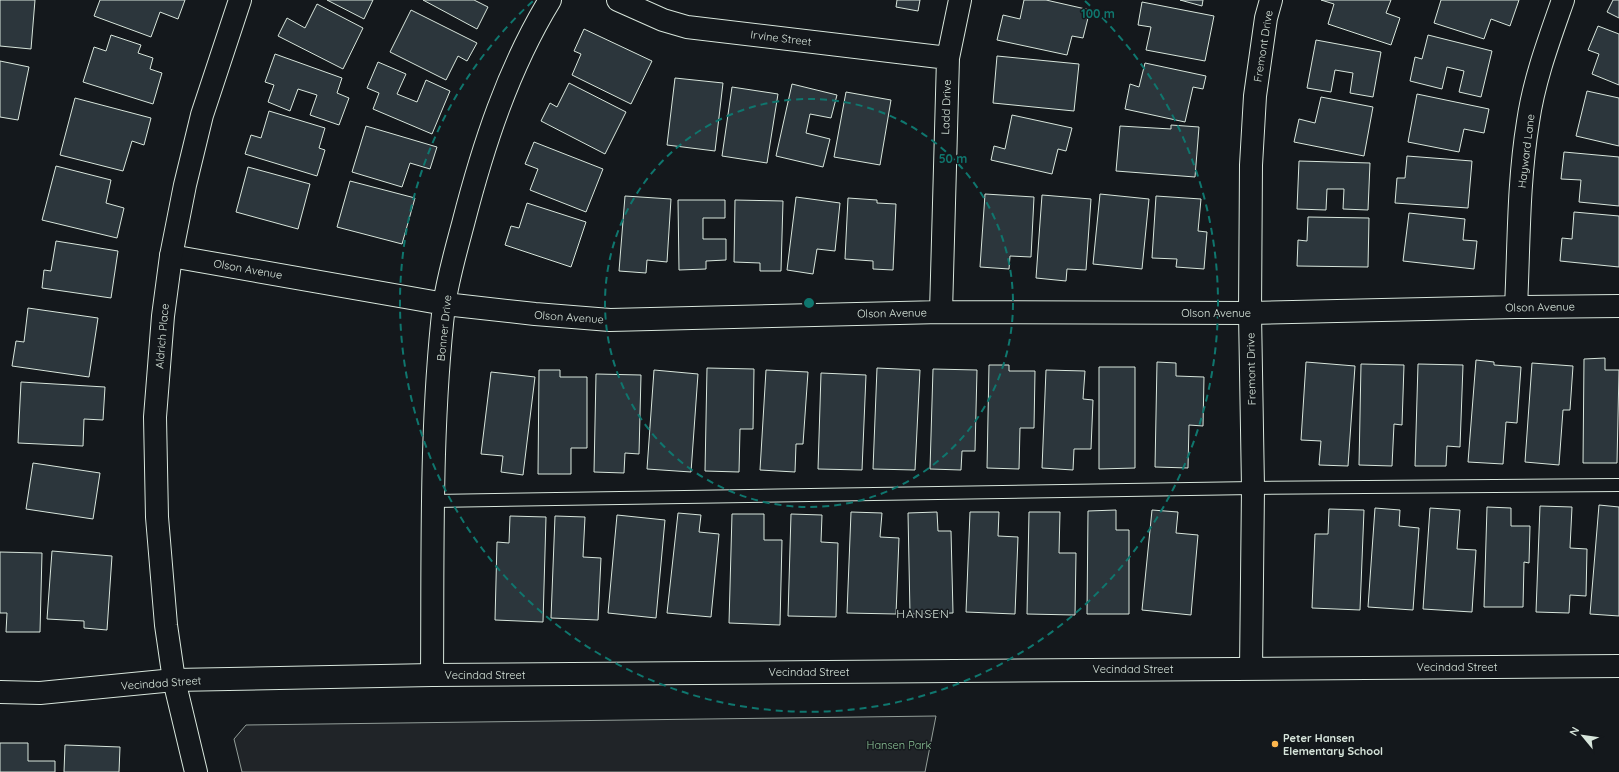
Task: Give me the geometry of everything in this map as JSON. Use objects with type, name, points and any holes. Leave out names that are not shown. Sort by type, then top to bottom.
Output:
[{"type":"street","name":"Aldrich Place","points":[[196,772],[174,680],[166,625],[157,517],[155,416],[163,316],[171,256],[185,185],[202,115],[240,0]]},
{"type":"street","name":"Bonner Drive","points":[[432,675],[435,418],[444,304],[475,176],[489,135],[509,79],[532,29],[550,0]]},
{"type":"street","name":"Irvine Street","points":[[618,0],[663,20],[687,27],[948,58]]},
{"type":"street","name":"Ladd Drive","points":[[941,312],[948,58],[960,0]]},
{"type":"street","name":"Fremont Drive","points":[[1251,668],[1253,488],[1250,313],[1251,165],[1255,96],[1266,18],[1271,0]]},
{"type":"street","name":"Hayward Lane","points":[[1516,306],[1522,167],[1528,121],[1542,59],[1563,0]]},
{"type":"street","name":"Olson Avenue","points":[[171,256],[444,304],[535,314],[610,320],[941,312],[1250,313],[1516,306],[1619,306]]},
{"type":"street","name":"Vecindad Street","points":[[0,692],[40,693],[174,680],[432,675],[1619,666]]},
{"type":"lane","points":[[434,501],[1253,488],[1619,485]]},
{"type":"green space","name":"Hansen Park","points":[[936,716],[925,772],[242,772],[234,739],[246,725]]},
{"type":"building","points":[[0,0],[35,0],[31,49],[0,46]]},
{"type":"building","points":[[100,0],[185,0],[178,19],[160,12],[151,37],[94,16]]},
{"type":"building","points":[[327,0],[373,0],[364,19]]},
{"type":"building","points":[[423,0],[474,0],[488,7],[477,29]]},
{"type":"building","points":[[897,0],[920,0],[918,11],[896,7]]},
{"type":"building","points":[[1024,0],[1046,0],[1090,10],[1083,38],[1072,36],[1067,55],[997,40],[1003,15],[1020,19]]},
{"type":"building","points":[[1180,0],[1203,0],[1202,6]]},
{"type":"building","points":[[1321,0],[1391,0],[1386,13],[1400,18],[1391,45],[1328,24],[1334,4]]},
{"type":"building","points":[[1441,0],[1519,0],[1510,26],[1491,19],[1484,39],[1434,23]]},
{"type":"building","points":[[1613,0],[1619,0],[1619,18],[1607,12]]},
{"type":"building","points":[[1142,2],[1214,16],[1205,61],[1146,50],[1151,27],[1138,25]]},
{"type":"building","points":[[317,4],[363,28],[343,69],[278,36],[287,18],[305,28]]},
{"type":"building","points":[[411,10],[477,43],[467,61],[458,56],[446,80],[390,52]]},
{"type":"building","points":[[1598,26],[1619,34],[1619,85],[1592,74],[1599,54],[1588,50]]},
{"type":"building","points":[[584,29],[652,61],[631,104],[572,75],[581,54],[574,51]]},
{"type":"building","points":[[111,35],[141,45],[138,53],[153,58],[150,69],[162,73],[153,104],[83,82],[94,47],[106,51]]},
{"type":"building","points":[[1428,35],[1492,51],[1481,97],[1459,92],[1464,71],[1447,67],[1442,89],[1410,81],[1415,57],[1422,59]]},
{"type":"building","points":[[1316,40],[1381,52],[1373,97],[1350,93],[1353,73],[1335,70],[1331,92],[1307,88]]},
{"type":"building","points":[[275,54],[342,78],[337,93],[349,98],[339,125],[310,115],[317,95],[298,89],[290,111],[268,102],[274,85],[265,82]]},
{"type":"building","points":[[997,56],[1079,64],[1074,111],[993,103]]},
{"type":"building","points":[[0,61],[29,67],[18,120],[0,117]]},
{"type":"building","points":[[378,62],[406,74],[397,94],[417,102],[426,80],[450,91],[432,134],[373,109],[379,93],[367,88]]},
{"type":"building","points":[[1145,63],[1206,76],[1203,89],[1193,87],[1185,122],[1125,109],[1130,84],[1139,87]]},
{"type":"building","points":[[675,78],[723,83],[715,151],[667,145]]},
{"type":"building","points":[[569,83],[626,112],[605,154],[541,121],[550,103],[557,107]]},
{"type":"building","points":[[792,84],[837,95],[831,118],[810,114],[806,133],[830,139],[823,167],[776,156]]},
{"type":"building","points":[[732,87],[778,94],[767,163],[722,156]]},
{"type":"building","points":[[1587,91],[1619,98],[1619,146],[1576,136]]},
{"type":"building","points":[[846,92],[891,100],[880,165],[834,157]]},
{"type":"building","points":[[1417,94],[1489,109],[1484,133],[1464,129],[1459,152],[1408,142]]},
{"type":"building","points":[[1321,97],[1373,107],[1364,156],[1294,142],[1299,119],[1315,123]]},
{"type":"building","points":[[75,98],[151,118],[144,145],[132,141],[123,171],[60,155]]},
{"type":"building","points":[[269,111],[325,128],[319,148],[325,150],[317,176],[245,154],[251,135],[261,138]]},
{"type":"building","points":[[1012,115],[1072,128],[1066,151],[1058,149],[1052,174],[991,160],[994,146],[1005,149]]},
{"type":"building","points":[[1171,125],[1199,127],[1195,177],[1116,171],[1120,126],[1171,129]]},
{"type":"building","points":[[366,126],[437,147],[430,169],[410,163],[402,187],[352,172]]},
{"type":"building","points":[[534,142],[603,169],[586,212],[530,190],[538,169],[525,164]]},
{"type":"building","points":[[1564,152],[1619,157],[1619,206],[1579,202],[1581,180],[1561,179]]},
{"type":"building","points":[[1407,156],[1472,161],[1468,208],[1395,203],[1397,178],[1405,178]]},
{"type":"building","points":[[1299,161],[1370,163],[1368,210],[1343,209],[1344,189],[1327,189],[1326,210],[1297,209]]},
{"type":"building","points":[[56,166],[111,180],[106,203],[124,208],[117,238],[42,220]]},
{"type":"building","points":[[248,167],[310,184],[298,229],[236,212]]},
{"type":"building","points":[[350,181],[415,198],[402,244],[337,227]]},
{"type":"building","points":[[985,194],[1034,197],[1031,257],[1010,256],[1009,269],[980,267]]},
{"type":"building","points":[[1100,194],[1149,199],[1142,269],[1093,264]]},
{"type":"building","points":[[1042,195],[1091,199],[1086,270],[1067,269],[1066,281],[1036,278]]},
{"type":"building","points":[[625,196],[671,199],[667,262],[647,260],[646,273],[619,271]]},
{"type":"building","points":[[1156,196],[1201,199],[1198,231],[1207,232],[1204,269],[1176,267],[1177,259],[1152,258]]},
{"type":"building","points":[[796,197],[840,203],[835,251],[817,249],[813,274],[787,270]]},
{"type":"building","points":[[848,198],[877,200],[877,203],[896,204],[893,270],[873,269],[873,261],[845,259]]},
{"type":"building","points":[[678,200],[725,200],[725,218],[703,218],[703,239],[726,239],[726,260],[706,261],[706,269],[679,270]]},
{"type":"building","points":[[735,200],[783,201],[781,271],[760,271],[760,263],[734,262]]},
{"type":"building","points":[[527,203],[586,222],[571,267],[505,245],[511,226],[519,228]]},
{"type":"building","points":[[1574,212],[1619,216],[1619,267],[1560,261],[1562,238],[1572,239]]},
{"type":"building","points":[[1409,213],[1465,219],[1463,240],[1477,241],[1474,269],[1403,261]]},
{"type":"building","points":[[1308,217],[1369,218],[1368,267],[1297,266],[1298,240],[1307,241]]},
{"type":"building","points":[[56,241],[118,251],[111,298],[42,288],[44,270],[51,271]]},
{"type":"building","points":[[28,308],[98,318],[89,377],[12,366],[16,341],[24,342]]},
{"type":"building","points":[[1605,358],[1605,370],[1619,370],[1617,463],[1583,463],[1584,359]]},
{"type":"building","points":[[1476,360],[1494,362],[1494,365],[1521,367],[1517,423],[1506,422],[1503,464],[1468,462]]},
{"type":"building","points":[[1157,362],[1176,363],[1176,376],[1204,377],[1203,426],[1189,425],[1188,468],[1155,467]]},
{"type":"building","points":[[1306,362],[1355,366],[1348,466],[1319,465],[1321,441],[1301,440]]},
{"type":"building","points":[[1532,363],[1573,366],[1570,410],[1563,410],[1559,465],[1525,462]]},
{"type":"building","points":[[1361,364],[1404,365],[1402,425],[1394,424],[1392,466],[1359,465]]},
{"type":"building","points":[[1418,364],[1463,365],[1460,447],[1447,446],[1446,466],[1415,466]]},
{"type":"building","points":[[989,365],[1009,365],[1009,371],[1035,371],[1034,428],[1020,428],[1019,469],[987,468]]},
{"type":"building","points":[[1099,367],[1135,367],[1135,468],[1099,469]]},
{"type":"building","points":[[707,368],[754,369],[753,429],[740,429],[739,472],[705,471]]},
{"type":"building","points":[[877,368],[920,370],[915,470],[873,469]]},
{"type":"building","points":[[933,369],[977,370],[975,451],[962,451],[961,470],[930,469]]},
{"type":"building","points":[[539,370],[560,370],[560,377],[587,377],[587,448],[571,448],[571,474],[538,474]]},
{"type":"building","points":[[654,370],[698,374],[691,472],[647,469]]},
{"type":"building","points":[[766,370],[808,372],[803,444],[796,444],[795,472],[760,470]]},
{"type":"building","points":[[1046,370],[1085,371],[1083,399],[1093,400],[1091,449],[1074,449],[1073,470],[1042,468]]},
{"type":"building","points":[[491,372],[535,377],[523,475],[501,472],[503,456],[481,454]]},
{"type":"building","points":[[821,373],[866,375],[862,470],[818,469]]},
{"type":"building","points":[[596,374],[641,375],[639,454],[625,453],[624,473],[594,472]]},
{"type":"building","points":[[21,382],[105,387],[103,420],[84,419],[83,446],[18,443]]},
{"type":"building","points":[[33,463],[100,473],[93,519],[26,509]]},
{"type":"building","points":[[1599,505],[1619,507],[1619,616],[1590,614]]},
{"type":"building","points":[[1540,506],[1572,507],[1570,548],[1587,549],[1586,596],[1570,595],[1569,613],[1536,612]]},
{"type":"building","points":[[1487,507],[1511,508],[1511,526],[1530,526],[1529,563],[1524,562],[1523,607],[1484,607]]},
{"type":"building","points":[[1375,508],[1400,510],[1399,526],[1419,528],[1413,610],[1368,607]]},
{"type":"building","points":[[1430,508],[1460,510],[1457,549],[1476,550],[1472,612],[1423,609]]},
{"type":"building","points":[[1329,509],[1364,510],[1360,610],[1312,608],[1315,534],[1328,534]]},
{"type":"building","points":[[1116,510],[1116,530],[1129,530],[1129,614],[1087,614],[1088,511]]},
{"type":"building","points":[[1152,510],[1178,512],[1176,533],[1198,535],[1191,615],[1142,610]]},
{"type":"building","points":[[851,512],[882,513],[880,537],[899,538],[896,614],[847,613]]},
{"type":"building","points":[[937,512],[938,531],[951,531],[953,613],[910,614],[908,513]]},
{"type":"building","points":[[970,512],[999,512],[998,536],[1018,537],[1015,614],[966,612]]},
{"type":"building","points":[[1029,512],[1060,512],[1059,553],[1076,553],[1075,615],[1027,614]]},
{"type":"building","points":[[678,513],[701,515],[699,532],[719,534],[711,617],[667,613]]},
{"type":"building","points":[[732,514],[764,514],[764,540],[782,540],[780,625],[729,623]]},
{"type":"building","points":[[791,514],[822,515],[821,542],[838,543],[836,617],[788,616]]},
{"type":"building","points":[[617,515],[665,520],[656,618],[608,613]]},
{"type":"building","points":[[510,516],[546,517],[543,622],[495,620],[497,542],[509,543]]},
{"type":"building","points":[[555,516],[585,517],[583,557],[601,558],[598,620],[551,618]]},
{"type":"building","points":[[52,551],[112,556],[107,630],[84,628],[84,621],[47,619]]},
{"type":"building","points":[[0,552],[42,553],[40,632],[6,632],[7,613],[0,613]]},
{"type":"building","points":[[0,743],[28,743],[28,761],[55,761],[55,772],[0,772]]},
{"type":"building","points":[[65,745],[120,747],[119,772],[64,772]]},
{"type":"place","name":"Peter Hansen Elementary School","points":[[1275,744]]},
{"type":"district","name":"HANSEN","points":[[923,614]]}]
